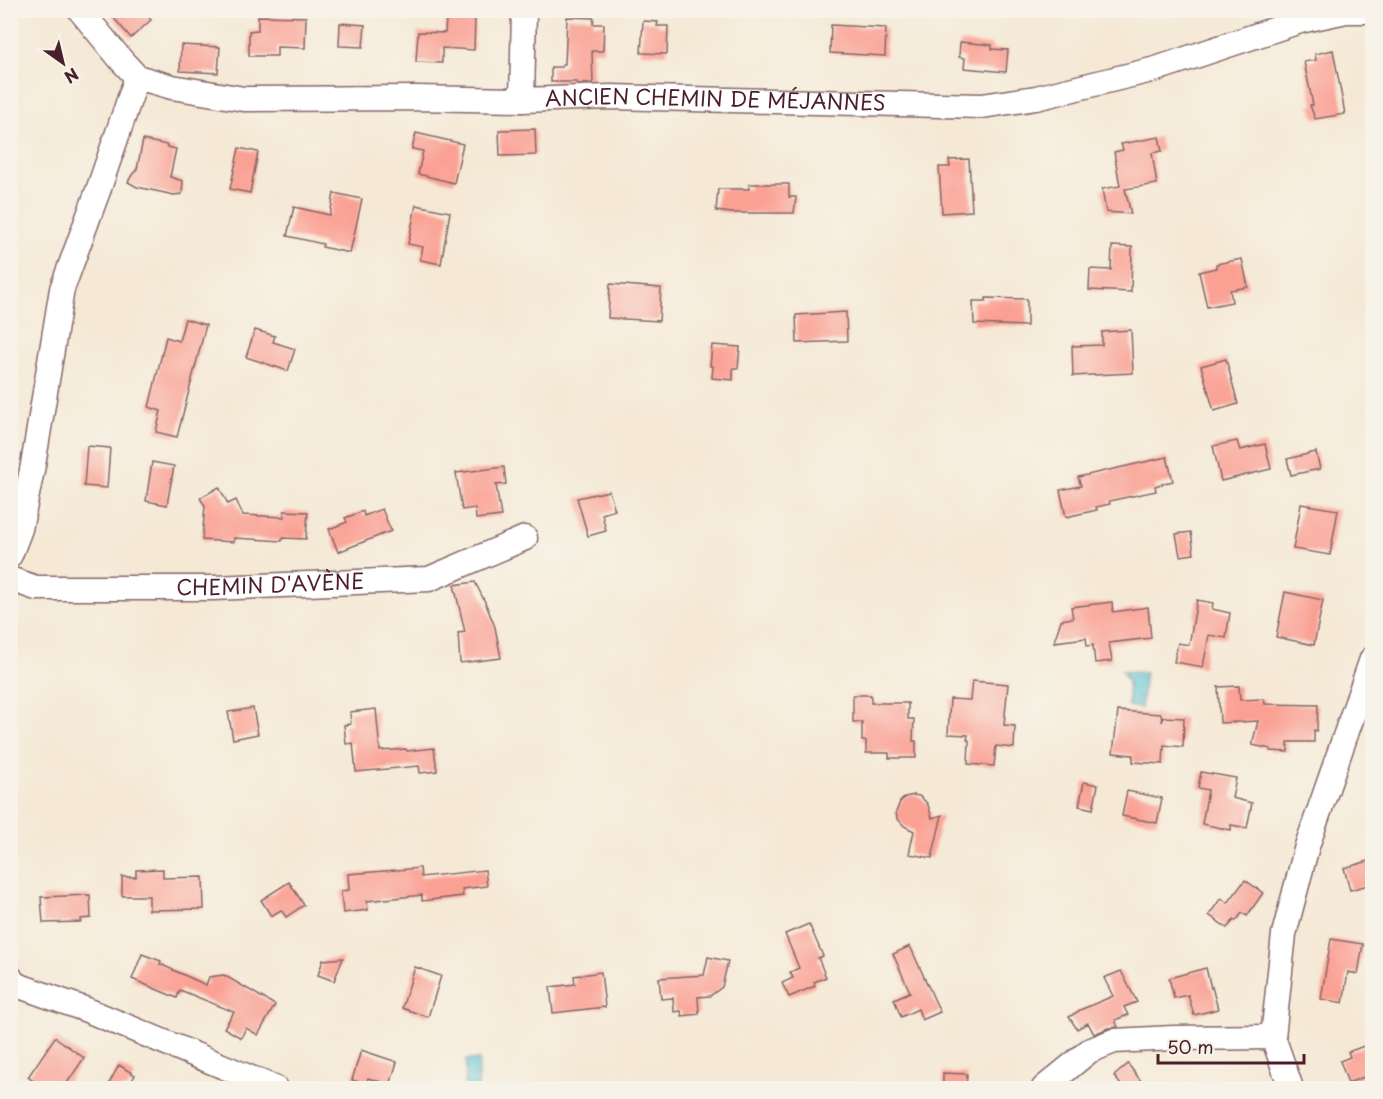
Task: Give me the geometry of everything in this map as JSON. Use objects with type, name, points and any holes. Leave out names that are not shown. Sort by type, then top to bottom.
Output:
[{"type":"street","name":"ANCIEN CHEMIN DE MÉJANNES","points":[[80,10],[137,76],[172,87],[244,99],[522,100],[611,97],[982,106],[1036,98],[1156,69],[1300,21],[1346,11],[1372,11]]},
{"type":"street","points":[[522,100],[524,10]]},
{"type":"street","points":[[10,555],[20,529],[33,465],[62,289],[137,76]]},
{"type":"street","name":"CHEMIN D'AVÈNE","points":[[10,579],[36,588],[189,588],[429,579],[525,538]]},
{"type":"street","points":[[1291,1089],[1273,1037],[1284,934],[1306,846],[1372,659]]},
{"type":"street","points":[[10,977],[14,984],[87,1010],[275,1089]]},
{"type":"street","points":[[1044,1089],[1089,1051],[1114,1041],[1273,1037]]},
{"type":"water","points":[[1122,671],[1145,673],[1141,708],[1128,706],[1128,682]]},
{"type":"water","points":[[466,1060],[479,1060],[478,1088],[465,1088]]},
{"type":"building","points":[[107,10],[143,10],[151,20],[131,38]]},
{"type":"building","points":[[258,16],[306,17],[305,48],[277,47],[277,56],[249,56],[249,31],[258,30]]},
{"type":"building","points":[[567,17],[594,18],[593,24],[604,24],[603,51],[592,51],[593,83],[551,82],[551,67],[562,67],[562,64],[565,64]]},
{"type":"building","points":[[446,18],[475,19],[474,50],[442,48],[442,63],[416,62],[418,32],[445,33]]},
{"type":"building","points":[[643,21],[658,22],[657,26],[668,26],[667,54],[641,53]]},
{"type":"building","points":[[340,23],[365,25],[363,47],[339,46]]},
{"type":"building","points":[[831,25],[886,28],[885,56],[830,53]]},
{"type":"building","points":[[960,42],[992,45],[992,49],[1008,50],[1006,72],[964,68],[965,58],[959,57]]},
{"type":"building","points":[[181,45],[220,47],[218,73],[180,71]]},
{"type":"building","points":[[1333,50],[1345,114],[1315,119],[1310,105],[1313,105],[1304,62],[1316,60],[1315,54]]},
{"type":"building","points":[[535,129],[536,155],[500,156],[499,130]]},
{"type":"building","points":[[416,133],[463,144],[454,183],[418,174],[423,151],[412,149]]},
{"type":"building","points":[[1159,137],[1162,151],[1152,153],[1157,184],[1125,189],[1131,214],[1106,212],[1102,189],[1120,186],[1114,152],[1123,150],[1121,144]]},
{"type":"building","points":[[143,140],[176,149],[170,177],[183,181],[182,194],[174,195],[137,187],[128,182],[137,169]]},
{"type":"building","points":[[239,148],[258,152],[250,193],[230,189]]},
{"type":"building","points":[[969,159],[972,211],[942,213],[939,167],[950,167],[949,160]]},
{"type":"building","points":[[749,184],[789,184],[789,197],[796,197],[794,213],[716,211],[718,189],[749,189]]},
{"type":"building","points":[[334,193],[362,199],[350,253],[287,236],[294,207],[330,215]]},
{"type":"building","points":[[416,205],[450,212],[441,264],[420,260],[423,247],[408,244]]},
{"type":"building","points":[[1112,246],[1132,247],[1131,292],[1089,290],[1090,269],[1111,270]]},
{"type":"building","points":[[1242,259],[1248,287],[1230,290],[1232,302],[1207,307],[1199,272],[1216,268],[1216,264]]},
{"type":"building","points":[[610,284],[661,288],[659,321],[608,318]]},
{"type":"building","points":[[986,298],[1027,299],[1027,326],[974,324],[973,301],[986,301]]},
{"type":"building","points":[[846,312],[847,341],[797,343],[796,315]]},
{"type":"building","points":[[185,319],[206,325],[177,437],[156,432],[161,411],[149,407],[166,337],[179,341]]},
{"type":"building","points":[[255,330],[275,336],[273,342],[295,349],[288,371],[246,357]]},
{"type":"building","points":[[1131,330],[1133,373],[1073,376],[1072,346],[1102,345],[1102,332]]},
{"type":"building","points":[[712,345],[740,347],[738,368],[733,368],[733,380],[712,378],[713,366],[710,366]]},
{"type":"building","points":[[1226,359],[1238,404],[1214,411],[1201,366]]},
{"type":"building","points":[[1237,441],[1240,450],[1265,444],[1271,469],[1221,481],[1213,446]]},
{"type":"building","points":[[87,446],[110,448],[107,488],[84,486]]},
{"type":"building","points":[[1316,452],[1320,469],[1291,475],[1287,459]]},
{"type":"building","points":[[1167,457],[1173,481],[1155,486],[1156,491],[1109,501],[1110,504],[1096,507],[1097,510],[1066,517],[1060,490],[1081,486],[1078,477]]},
{"type":"building","points":[[152,462],[174,466],[167,505],[146,501]]},
{"type":"building","points":[[504,467],[506,484],[496,485],[501,516],[476,519],[475,508],[462,510],[456,473]]},
{"type":"building","points":[[219,487],[228,504],[236,500],[243,515],[284,517],[284,511],[308,512],[306,539],[283,538],[282,541],[234,538],[234,542],[202,540],[205,506],[200,498]]},
{"type":"building","points":[[609,491],[615,510],[602,514],[606,531],[588,536],[577,498]]},
{"type":"building","points":[[1301,504],[1338,510],[1330,555],[1293,549]]},
{"type":"building","points":[[382,509],[391,531],[338,552],[329,529],[347,522],[345,518],[363,511],[364,516]]},
{"type":"building","points":[[1191,532],[1194,554],[1180,556],[1176,534]]},
{"type":"building","points":[[475,582],[495,627],[501,658],[460,663],[458,633],[465,632],[454,585]]},
{"type":"building","points":[[1285,592],[1323,600],[1314,645],[1276,637]]},
{"type":"building","points":[[1197,600],[1213,603],[1212,609],[1230,613],[1226,638],[1209,635],[1203,667],[1174,662],[1178,643],[1189,645]]},
{"type":"building","points":[[1112,602],[1113,612],[1148,607],[1151,638],[1109,643],[1112,661],[1095,663],[1093,645],[1087,646],[1086,638],[1054,642],[1061,620],[1073,618],[1071,607]]},
{"type":"building","points":[[972,681],[1008,684],[1004,725],[1015,726],[1014,748],[996,746],[994,766],[968,764],[968,735],[948,734],[950,699],[970,700]]},
{"type":"building","points":[[1239,686],[1240,700],[1264,699],[1265,704],[1318,705],[1317,731],[1314,730],[1314,742],[1288,742],[1288,752],[1270,751],[1271,749],[1252,745],[1258,721],[1220,723],[1218,687]]},
{"type":"building","points":[[853,695],[871,695],[871,703],[908,703],[908,719],[914,719],[913,741],[916,741],[916,758],[889,758],[889,753],[866,753],[866,741],[862,741],[862,722],[853,722]]},
{"type":"building","points":[[253,708],[258,734],[233,739],[228,712]]},
{"type":"building","points":[[376,709],[380,751],[434,748],[437,771],[420,773],[419,766],[356,772],[353,743],[346,744],[344,725],[351,724],[350,712]]},
{"type":"building","points":[[1118,711],[1161,714],[1162,722],[1163,717],[1184,718],[1183,747],[1164,745],[1163,764],[1133,762],[1133,755],[1113,753]]},
{"type":"building","points":[[1201,772],[1236,778],[1232,798],[1252,803],[1247,828],[1231,825],[1231,830],[1202,824],[1208,790],[1198,788]]},
{"type":"building","points":[[1084,782],[1098,785],[1093,809],[1079,806]]},
{"type":"building","points":[[1127,791],[1162,798],[1157,823],[1122,816]]},
{"type":"building","points":[[914,795],[925,801],[932,818],[942,815],[932,858],[909,854],[914,831],[904,826],[897,818],[896,812],[900,802],[905,797]]},
{"type":"building","points":[[1369,861],[1372,884],[1350,890],[1344,868]]},
{"type":"building","points":[[420,868],[421,877],[485,870],[487,886],[462,889],[463,896],[422,901],[422,895],[367,901],[368,910],[343,913],[341,891],[349,890],[348,874]]},
{"type":"building","points":[[163,869],[163,878],[203,877],[204,909],[149,910],[149,896],[122,896],[122,877],[136,877],[136,870]]},
{"type":"building","points":[[1245,880],[1263,893],[1247,916],[1242,913],[1227,928],[1209,915],[1221,898],[1228,903]]},
{"type":"building","points":[[289,882],[304,905],[286,917],[281,910],[271,916],[261,900]]},
{"type":"building","points":[[90,895],[91,918],[81,919],[81,922],[43,923],[41,897]]},
{"type":"building","points":[[809,924],[823,956],[818,958],[826,977],[814,982],[815,986],[789,997],[782,983],[793,978],[790,972],[799,968],[785,934]]},
{"type":"building","points":[[1331,939],[1363,944],[1358,974],[1348,972],[1343,1003],[1321,999]]},
{"type":"building","points":[[910,946],[940,1012],[922,1020],[918,1009],[901,1017],[894,999],[910,992],[893,954]]},
{"type":"building","points":[[142,954],[161,961],[160,964],[206,985],[209,977],[224,975],[275,1005],[258,1035],[246,1028],[241,1038],[224,1028],[234,1012],[180,990],[177,998],[132,979]]},
{"type":"building","points":[[708,957],[728,961],[722,987],[710,996],[698,997],[699,1014],[682,1016],[681,1011],[674,1012],[673,998],[661,999],[659,978],[704,975]]},
{"type":"building","points":[[343,958],[334,981],[318,975],[323,960]]},
{"type":"building","points":[[415,967],[441,976],[428,1017],[402,1008]]},
{"type":"building","points":[[1206,968],[1218,1009],[1194,1015],[1188,995],[1174,998],[1169,978]]},
{"type":"building","points":[[1121,971],[1137,1002],[1124,1007],[1128,1015],[1115,1020],[1118,1027],[1094,1034],[1088,1023],[1077,1029],[1069,1017],[1113,996],[1104,978]]},
{"type":"building","points":[[601,972],[605,1007],[553,1013],[550,987],[575,984],[574,976]]},
{"type":"building","points":[[55,1037],[84,1058],[63,1089],[44,1089],[28,1077]]},
{"type":"building","points":[[1372,1043],[1372,1074],[1348,1083],[1340,1061],[1350,1057],[1348,1052]]},
{"type":"building","points":[[361,1050],[397,1062],[390,1085],[368,1078],[366,1084],[352,1080]]},
{"type":"building","points":[[1128,1064],[1147,1089],[1124,1089],[1114,1076]]},
{"type":"building","points":[[119,1065],[135,1075],[127,1089],[106,1089]]},
{"type":"building","points":[[943,1073],[967,1074],[966,1089],[943,1089]]}]
